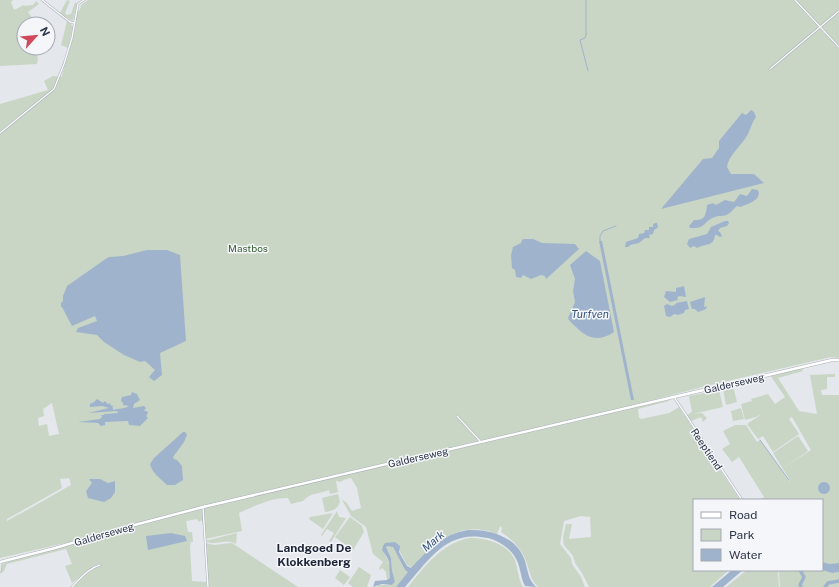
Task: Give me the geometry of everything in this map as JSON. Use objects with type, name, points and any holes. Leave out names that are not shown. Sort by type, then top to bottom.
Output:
[{"type":"street","points":[[42,0],[70,22],[74,23]]},
{"type":"street","points":[[0,134],[54,89],[72,38],[78,4],[84,0]]},
{"type":"street","points":[[795,0],[839,47]]},
{"type":"street","points":[[770,69],[839,11]]},
{"type":"street","name":"Galderseweg","points":[[0,562],[56,548],[123,528],[203,508],[832,360],[839,360]]},
{"type":"street","name":"Reeptiend","points":[[674,397],[741,499]]},
{"type":"street","points":[[457,416],[481,443]]},
{"type":"street","points":[[203,508],[208,587]]},
{"type":"street","points":[[0,562],[0,570]]},
{"type":"street","points":[[72,587],[86,571],[100,565]]},
{"type":"green space","points":[[0,0],[13,0],[11,2],[14,10],[24,5],[33,5],[36,1],[39,4],[28,12],[31,16],[16,16],[16,56],[37,56],[37,64],[0,66]]},
{"type":"green space","points":[[67,0],[70,1],[65,13],[67,15],[71,14],[75,2],[77,4],[72,21],[60,13]]},
{"type":"green space","name":"Mastbos","points":[[88,0],[839,0],[839,358],[831,357],[702,387],[634,405],[635,407],[670,400],[638,409],[639,417],[641,419],[669,413],[679,407],[739,499],[693,499],[693,571],[728,571],[710,587],[589,587],[575,563],[573,556],[564,545],[563,538],[566,524],[572,524],[569,539],[591,537],[590,517],[581,516],[564,521],[560,544],[571,558],[572,564],[581,577],[585,587],[538,587],[532,578],[522,552],[509,537],[501,532],[502,528],[500,526],[497,534],[484,530],[471,529],[460,531],[449,536],[429,550],[412,568],[407,565],[399,550],[386,543],[384,553],[388,562],[390,573],[390,579],[387,580],[386,572],[382,568],[380,570],[379,568],[383,562],[373,554],[366,527],[351,516],[342,500],[346,502],[352,511],[361,508],[357,488],[351,478],[338,482],[336,481],[338,492],[330,494],[329,490],[311,495],[303,501],[291,504],[288,498],[276,499],[239,513],[242,531],[205,539],[202,520],[199,522],[197,519],[186,521],[188,532],[192,532],[193,542],[191,542],[190,546],[192,581],[206,582],[207,587],[73,587],[87,572],[99,566],[99,564],[95,565],[72,583],[65,566],[72,564],[66,549],[7,564],[4,571],[0,574],[2,564],[6,562],[66,546],[65,543],[0,558],[0,104],[48,90],[44,81],[53,76],[62,76],[78,10],[79,11],[80,6]],"holes":[[[52,403],[59,434],[49,436],[47,424],[39,426],[38,418],[44,416],[43,409]],[[69,478],[71,485],[20,515],[19,514],[7,521],[7,519],[62,488],[60,479]]]},
{"type":"green space","points":[[67,21],[73,26],[68,48],[61,45]]},
{"type":"green space","points":[[802,368],[803,371],[778,378],[799,411],[817,414],[810,375],[835,374],[835,377],[827,377],[827,389],[821,390],[822,395],[839,395],[839,563],[828,564],[823,562],[823,499],[761,499],[764,497],[739,457],[732,462],[722,449],[730,444],[723,431],[735,425],[746,425],[757,442],[760,440],[790,482],[773,453],[798,436],[808,451],[785,467],[811,450],[792,417],[789,419],[799,434],[773,452],[763,436],[758,439],[747,424],[762,414],[745,420],[741,404],[752,401],[751,399],[768,394],[775,404],[785,397],[770,375]]},
{"type":"green space","points":[[733,386],[737,402],[726,405],[723,389]]},
{"type":"green space","points":[[719,390],[723,407],[693,414],[702,413],[707,418],[703,422],[701,417],[691,421],[687,415],[692,412],[689,396]]},
{"type":"green space","points":[[741,408],[744,419],[733,421],[731,411]]},
{"type":"green space","points":[[338,494],[340,502],[337,507],[332,511],[325,512],[322,498]]},
{"type":"green space","points":[[337,511],[339,517],[346,518],[331,542],[329,541],[334,533],[327,529],[322,536],[321,535]]},
{"type":"green space","points":[[333,513],[323,529],[309,519],[310,517]]},
{"type":"green space","points":[[350,517],[362,526],[364,532],[353,550],[335,537]]},
{"type":"green space","points":[[237,533],[236,544],[228,541],[209,543],[205,541]]},
{"type":"green space","points":[[469,538],[489,540],[502,546],[512,554],[523,587],[408,587],[434,557],[450,545]]},
{"type":"green space","points":[[205,543],[214,545],[232,543],[298,587],[209,587]]},
{"type":"green space","points":[[388,545],[393,547],[405,570],[409,572],[396,587],[377,587],[379,585],[392,585],[395,582],[391,558],[386,547]]},
{"type":"green space","points":[[359,567],[371,575],[367,587],[353,587],[348,583]]},
{"type":"green space","points":[[340,570],[350,577],[344,585],[335,578]]},
{"type":"green space","points":[[823,570],[832,573],[839,572],[839,587],[780,587],[779,571]]},
{"type":"green space","points":[[746,571],[778,571],[779,587],[726,587]]},
{"type":"water","points":[[751,110],[754,112],[756,117],[748,134],[730,159],[727,167],[731,174],[754,174],[764,183],[661,209],[703,159],[712,158],[719,148],[719,141],[742,113],[746,115]]},
{"type":"water","points":[[752,189],[758,190],[759,193],[757,198],[752,202],[741,207],[737,206],[726,215],[717,216],[702,226],[690,228],[689,226],[694,220],[704,217],[707,205],[713,203],[716,205],[725,200],[734,202],[740,194],[747,196]]},
{"type":"water","points":[[728,221],[729,223],[727,226],[720,228],[718,231],[722,236],[720,237],[715,235],[711,243],[697,248],[694,246],[690,248],[687,244],[689,239],[707,234],[711,227]]},
{"type":"water","points":[[657,223],[658,227],[654,230],[653,234],[649,235],[650,238],[645,238],[639,243],[625,247],[626,242],[638,238],[639,234],[644,233],[645,230],[649,230],[649,227],[653,227],[653,224]]},
{"type":"water","points":[[524,239],[533,239],[542,243],[575,244],[579,249],[546,279],[545,276],[541,275],[531,279],[523,275],[521,278],[516,277],[515,270],[512,268],[511,255],[513,247],[521,243]]},
{"type":"water","points":[[599,241],[602,241],[634,400],[631,400]]},
{"type":"water","points":[[147,250],[167,250],[180,255],[186,341],[160,353],[162,375],[154,381],[149,377],[155,370],[145,361],[140,362],[124,355],[104,342],[97,335],[76,332],[78,328],[97,321],[95,316],[72,326],[61,307],[67,286],[107,258]]},
{"type":"water","name":"Turfven","points":[[586,251],[600,261],[614,332],[599,338],[594,338],[580,331],[568,318],[575,302],[573,291],[575,279],[570,265]]},
{"type":"water","points":[[684,286],[686,297],[679,296],[677,298],[678,300],[670,302],[664,297],[666,291],[676,292],[676,288]]},
{"type":"water","points":[[705,297],[704,307],[707,306],[706,309],[698,312],[695,309],[692,309],[690,302]]},
{"type":"water","points":[[687,301],[689,309],[685,310],[684,313],[678,315],[674,314],[670,317],[666,316],[664,306],[667,304],[672,306],[676,303]]},
{"type":"water","points":[[132,392],[137,394],[140,400],[134,404],[133,408],[144,406],[146,408],[144,411],[147,411],[148,413],[146,416],[148,418],[140,426],[129,425],[128,421],[105,422],[105,425],[101,426],[98,423],[78,422],[100,419],[102,417],[101,415],[104,415],[105,413],[118,413],[117,411],[88,413],[109,408],[102,406],[90,407],[90,404],[97,399],[103,403],[105,401],[108,404],[111,403],[110,405],[114,406],[112,407],[113,410],[127,407],[129,406],[123,405],[123,401],[122,403],[122,397],[131,395]]},
{"type":"water","points":[[183,432],[187,435],[184,442],[173,457],[182,466],[183,480],[175,485],[167,485],[155,473],[150,464],[154,458]]},
{"type":"water","points":[[89,479],[100,479],[108,483],[115,481],[115,492],[111,498],[104,502],[88,498],[86,491],[92,483]]},
{"type":"water","points":[[824,482],[828,484],[830,488],[828,492],[824,494],[820,492],[818,488],[820,484]]},
{"type":"water","points":[[468,530],[494,533],[510,540],[521,553],[530,578],[536,587],[525,586],[517,560],[507,548],[492,539],[473,536],[450,542],[440,549],[431,557],[405,587],[396,587],[408,572],[405,570],[393,547],[386,547],[391,558],[395,582],[392,585],[382,584],[373,587],[375,581],[387,580],[390,578],[389,562],[382,550],[385,543],[395,542],[400,546],[399,552],[407,566],[411,568],[430,549],[443,539]]},
{"type":"water","points":[[171,533],[185,536],[187,541],[148,550],[146,536]]},
{"type":"water","points":[[823,562],[830,564],[839,563],[839,572],[832,573],[823,570]]},
{"type":"water","points":[[731,571],[742,571],[723,587],[712,587]]},
{"type":"waterway","points":[[586,0],[586,35],[585,38],[580,40],[588,71]]},
{"type":"waterway","points":[[600,241],[600,236],[603,231],[616,226]]},
{"type":"waterway","points":[[760,440],[789,480]]},
{"type":"waterway","points":[[801,571],[804,577],[800,585],[801,587]]},
{"type":"waterway","points":[[825,587],[828,583],[839,581]]},
{"type":"district","name":"Landgoed De Klokkenberg","points":[[314,555]]},
{"type":"water label","name":"Mark","points":[[433,541]]}]
